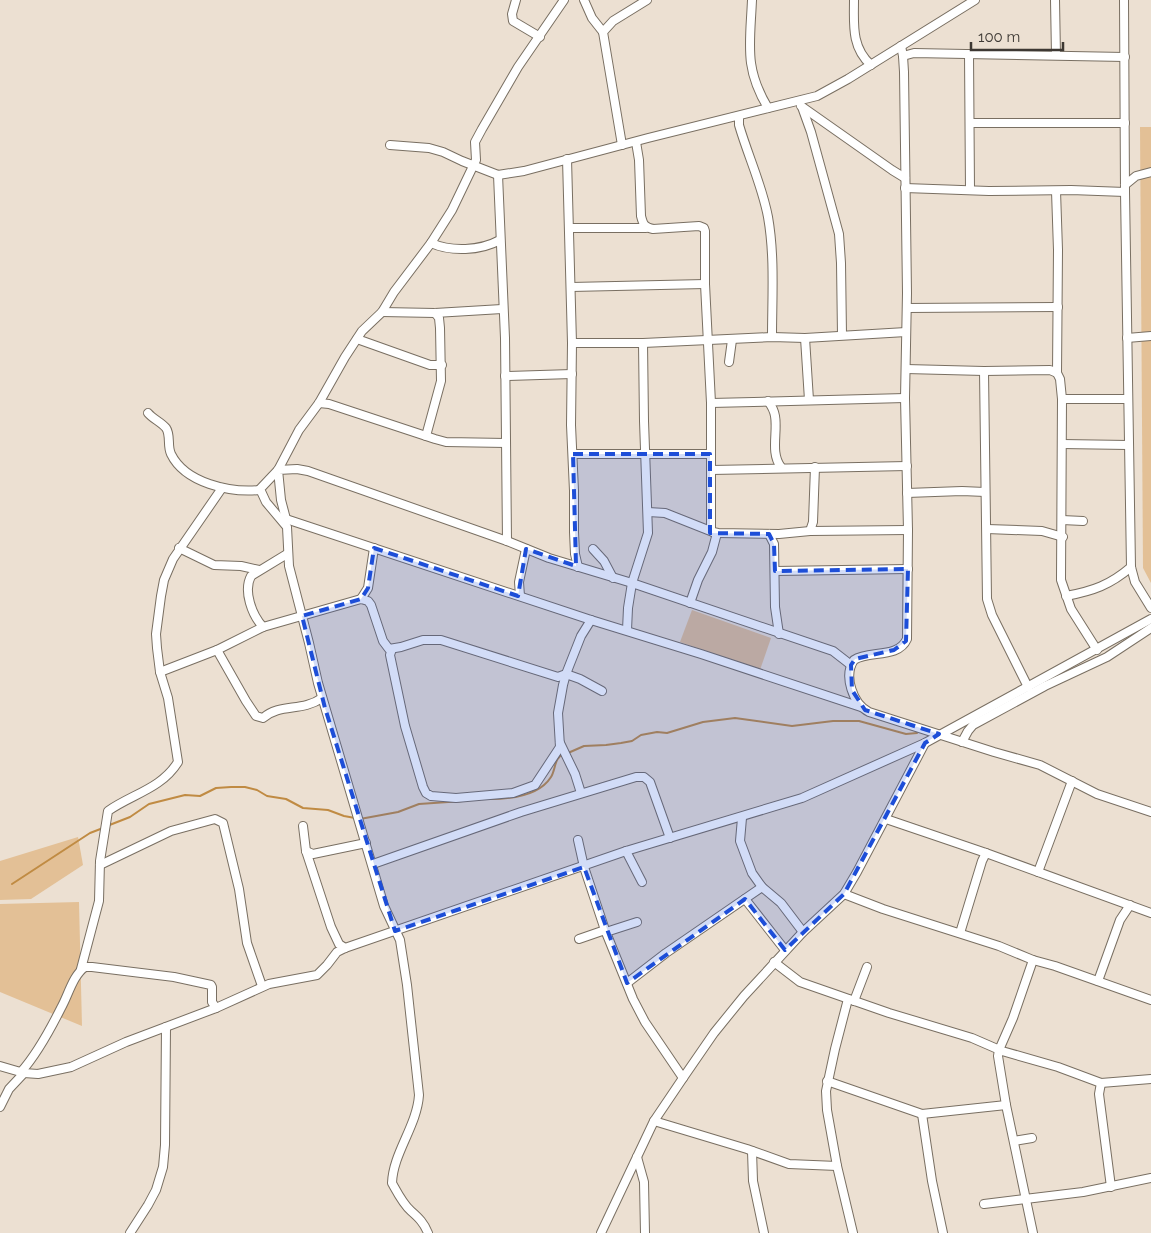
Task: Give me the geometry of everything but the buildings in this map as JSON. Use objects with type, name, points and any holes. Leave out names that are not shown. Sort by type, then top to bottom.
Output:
[{"type":"street","points":[[516,0],[512,14],[513,21],[540,37]]},
{"type":"street","points":[[428,1233],[419,1216],[407,1207],[392,1183],[396,1165],[414,1118],[419,1095],[400,940],[384,906],[322,698],[292,581],[288,554],[288,534],[285,523],[266,502],[260,487],[278,470],[299,430],[319,403],[362,331],[382,312],[452,210],[474,166],[477,156],[475,142],[509,82],[564,0]]},
{"type":"street","points":[[584,0],[592,18],[603,32],[622,145]]},
{"type":"street","points":[[603,32],[613,21],[647,0]]},
{"type":"street","points":[[752,0],[750,66],[758,91],[768,108]]},
{"type":"street","points":[[854,0],[856,45],[862,56],[871,65]]},
{"type":"street","points":[[390,145],[429,148],[498,175],[518,172],[768,108],[801,104],[826,92],[975,0]]},
{"type":"street","points":[[1054,0],[1056,55]]},
{"type":"street","points":[[1124,0],[1127,399],[1131,567],[1135,582],[1151,608]]},
{"type":"street","points":[[861,707],[852,690],[851,665],[854,660],[894,650],[902,646],[906,641],[908,530],[904,56],[901,46]]},
{"type":"street","points":[[904,56],[914,53],[1125,57]]},
{"type":"street","points":[[969,54],[970,190]]},
{"type":"street","points":[[801,104],[905,178]]},
{"type":"street","points":[[801,104],[811,132],[839,234],[842,335]]},
{"type":"street","points":[[739,116],[739,125],[762,193],[770,227],[772,250],[772,338]]},
{"type":"street","points":[[970,123],[1125,123]]},
{"type":"street","points":[[636,142],[639,160],[641,216],[642,224],[646,228]]},
{"type":"street","points":[[567,159],[570,228],[574,548],[578,567]]},
{"type":"street","points":[[905,188],[1056,191],[1125,189],[1136,176],[1151,172]]},
{"type":"street","points":[[498,175],[500,240],[503,265],[502,309],[505,376],[507,540]]},
{"type":"street","points":[[1056,191],[1058,250],[1057,373],[1060,379],[1062,399],[1063,537],[1061,574],[1066,596],[1076,620],[1097,650]]},
{"type":"street","points":[[570,228],[653,229],[699,226],[704,228],[706,243],[704,284],[711,403],[710,526],[715,532],[712,552],[698,580],[690,603]]},
{"type":"street","points":[[431,243],[444,249],[452,249],[486,245],[500,240]]},
{"type":"street","points":[[571,287],[704,284]]},
{"type":"street","points":[[906,308],[1058,306]]},
{"type":"street","points":[[382,312],[435,313],[502,309]]},
{"type":"street","points":[[426,436],[442,380],[439,318],[435,313]]},
{"type":"street","points":[[572,343],[643,343],[659,341],[805,338],[906,332]]},
{"type":"street","points":[[1127,338],[1151,336]]},
{"type":"street","points":[[805,338],[809,400]]},
{"type":"street","points":[[357,339],[430,365],[442,365]]},
{"type":"street","points":[[729,362],[732,340]]},
{"type":"street","points":[[627,630],[632,583],[647,537],[648,512],[643,343]]},
{"type":"street","points":[[906,369],[1050,370],[1057,373]]},
{"type":"street","points":[[984,371],[988,603],[1002,636],[1028,687]]},
{"type":"street","points":[[505,376],[572,374]]},
{"type":"street","points":[[711,403],[906,398]]},
{"type":"street","points":[[1062,399],[1127,399]]},
{"type":"street","points":[[768,401],[775,416],[776,454],[781,467]]},
{"type":"street","points":[[319,403],[329,404],[446,442],[506,443]]},
{"type":"street","points":[[148,413],[165,427],[168,434],[168,446],[174,460],[192,476],[222,488],[260,490]]},
{"type":"street","points":[[1062,444],[1128,445]]},
{"type":"street","points":[[573,454],[710,454]]},
{"type":"street","points":[[711,470],[781,467],[907,466]]},
{"type":"street","points":[[810,532],[813,522],[815,467]]},
{"type":"street","points":[[278,470],[297,469],[308,471],[507,540],[549,558],[632,583],[833,652],[851,665]]},
{"type":"street","points":[[278,470],[282,518]]},
{"type":"street","points":[[0,1107],[9,1089],[22,1073],[55,1020],[82,969],[98,901],[104,827],[108,811],[155,786],[178,762],[168,698],[160,672],[156,634],[161,596],[166,574],[179,548],[222,488]]},
{"type":"street","points":[[907,493],[985,492]]},
{"type":"street","points":[[648,512],[665,513],[715,532],[779,534],[908,530]]},
{"type":"street","points":[[282,518],[861,707],[892,721],[1040,765],[1106,797],[1151,812]]},
{"type":"street","points":[[1062,520],[1083,521]]},
{"type":"street","points":[[288,534],[298,523]]},
{"type":"street","points":[[987,529],[1042,531],[1063,537]]},
{"type":"street","points":[[769,534],[774,544],[775,607],[779,634]]},
{"type":"street","points":[[774,544],[779,534]]},
{"type":"street","points":[[179,548],[214,565],[241,566],[260,570]]},
{"type":"street","points":[[361,599],[368,588],[374,548]]},
{"type":"street","points":[[520,596],[519,582],[526,548]]},
{"type":"street","points":[[593,549],[604,561],[613,578]]},
{"type":"street","points":[[263,627],[254,616],[248,581],[251,576],[288,554]]},
{"type":"street","points":[[1066,596],[1096,589],[1131,567]]},
{"type":"street","points":[[775,571],[908,570]]},
{"type":"street","points":[[1122,574],[1135,582]]},
{"type":"street","points":[[160,672],[217,650],[263,627],[361,599],[371,604],[383,641],[389,649],[423,640],[441,640],[555,677],[566,674],[580,678],[602,691]]},
{"type":"street","points":[[0,1066],[22,1073],[38,1074],[71,1067],[126,1042],[216,1008],[262,986],[318,974],[337,952],[345,948],[626,851],[742,818],[802,798],[925,742],[1151,619]]},
{"type":"street","points":[[392,649],[390,656],[405,726],[423,784],[429,795],[433,797],[456,798],[513,793],[535,785],[559,750],[558,713],[566,674],[581,636],[591,620]]},
{"type":"street","points":[[962,742],[973,725],[1045,686],[1107,657],[1151,628]]},
{"type":"street","points":[[217,650],[246,702],[260,718],[274,710],[305,706],[322,698]]},
{"type":"street","points":[[601,1233],[654,1121],[720,1026],[785,950],[844,894],[886,819],[925,742]]},
{"type":"street","points":[[560,743],[575,774],[581,793]]},
{"type":"street","points":[[373,864],[521,812],[625,779],[641,777],[647,778],[653,788],[670,838]]},
{"type":"street","points":[[1038,872],[1072,781]]},
{"type":"street","points":[[742,818],[741,845],[752,873],[762,887],[781,903],[803,932]]},
{"type":"street","points":[[100,864],[170,831],[215,819],[223,823],[229,840],[239,889],[247,943],[262,986]]},
{"type":"street","points":[[886,819],[1151,913]]},
{"type":"street","points":[[303,826],[306,851],[335,937],[339,944],[345,948]]},
{"type":"street","points":[[578,840],[584,867],[605,931],[626,982],[645,1022],[683,1078]]},
{"type":"street","points":[[306,851],[313,854],[366,843]]},
{"type":"street","points":[[626,851],[642,882]]},
{"type":"street","points":[[960,934],[986,853]]},
{"type":"street","points":[[626,982],[762,887]]},
{"type":"street","points":[[844,894],[1151,1000]]},
{"type":"street","points":[[745,899],[785,950]]},
{"type":"street","points":[[1098,981],[1120,920],[1130,905]]},
{"type":"street","points":[[579,939],[637,922]]},
{"type":"street","points":[[1033,960],[1013,1018],[999,1050],[999,1062],[1006,1105],[1033,1233]]},
{"type":"street","points":[[774,962],[800,982],[972,1038],[999,1050],[1058,1067],[1101,1083],[1151,1079]]},
{"type":"street","points":[[82,969],[84,967],[96,967],[174,977],[211,985],[212,1002],[216,1008]]},
{"type":"street","points":[[852,1233],[837,1166],[827,1110],[826,1091],[827,1080],[851,1000],[867,967]]},
{"type":"street","points":[[130,1233],[156,1190],[163,1167],[165,1145],[166,1027]]},
{"type":"street","points":[[827,1080],[922,1114],[1006,1105]]},
{"type":"street","points":[[1101,1083],[1099,1094],[1111,1187]]},
{"type":"street","points":[[922,1114],[932,1181],[943,1233]]},
{"type":"street","points":[[654,1121],[789,1164],[837,1166]]},
{"type":"street","points":[[1014,1141],[1032,1138]]},
{"type":"street","points":[[752,1151],[753,1181],[764,1233]]},
{"type":"street","points":[[637,1157],[644,1182],[645,1233]]},
{"type":"street","points":[[984,1204],[1111,1187],[1151,1178]]},
{"type":"highlighted area","points":[[573,454],[710,454],[710,533],[769,534],[774,544],[775,571],[908,569],[906,641],[894,650],[855,659],[851,665],[852,690],[865,710],[939,734],[925,743],[844,894],[785,950],[745,899],[627,983],[584,867],[395,931],[325,708],[302,616],[361,599],[368,588],[374,548],[518,596],[526,549],[576,566]]},
{"type":"shaded area","points":[[1140,127],[1151,127],[1151,583],[1143,568]]},
{"type":"shaded area","points":[[692,610],[771,638],[760,670],[680,642]]},
{"type":"shaded area","points":[[78,837],[83,865],[31,899],[0,900],[0,861]]},
{"type":"shaded area","points":[[79,902],[82,1026],[0,992],[0,904]]},
{"type":"waterway","points":[[568,753],[584,746],[632,741],[641,735],[657,732],[667,733],[703,722],[735,718],[792,726],[833,721],[859,721],[906,734],[917,733]]},
{"type":"waterway","points":[[490,799],[524,795],[539,788],[551,777],[558,758],[564,754]]},
{"type":"waterway","points":[[107,826],[130,817],[149,804],[185,795],[200,796],[216,788],[231,787],[245,787],[257,790],[267,796],[286,799],[303,808],[328,810],[355,818]]},
{"type":"waterway","points":[[360,819],[398,812],[419,804],[463,801]]},
{"type":"waterway","points":[[12,884],[90,833],[103,828]]}]
